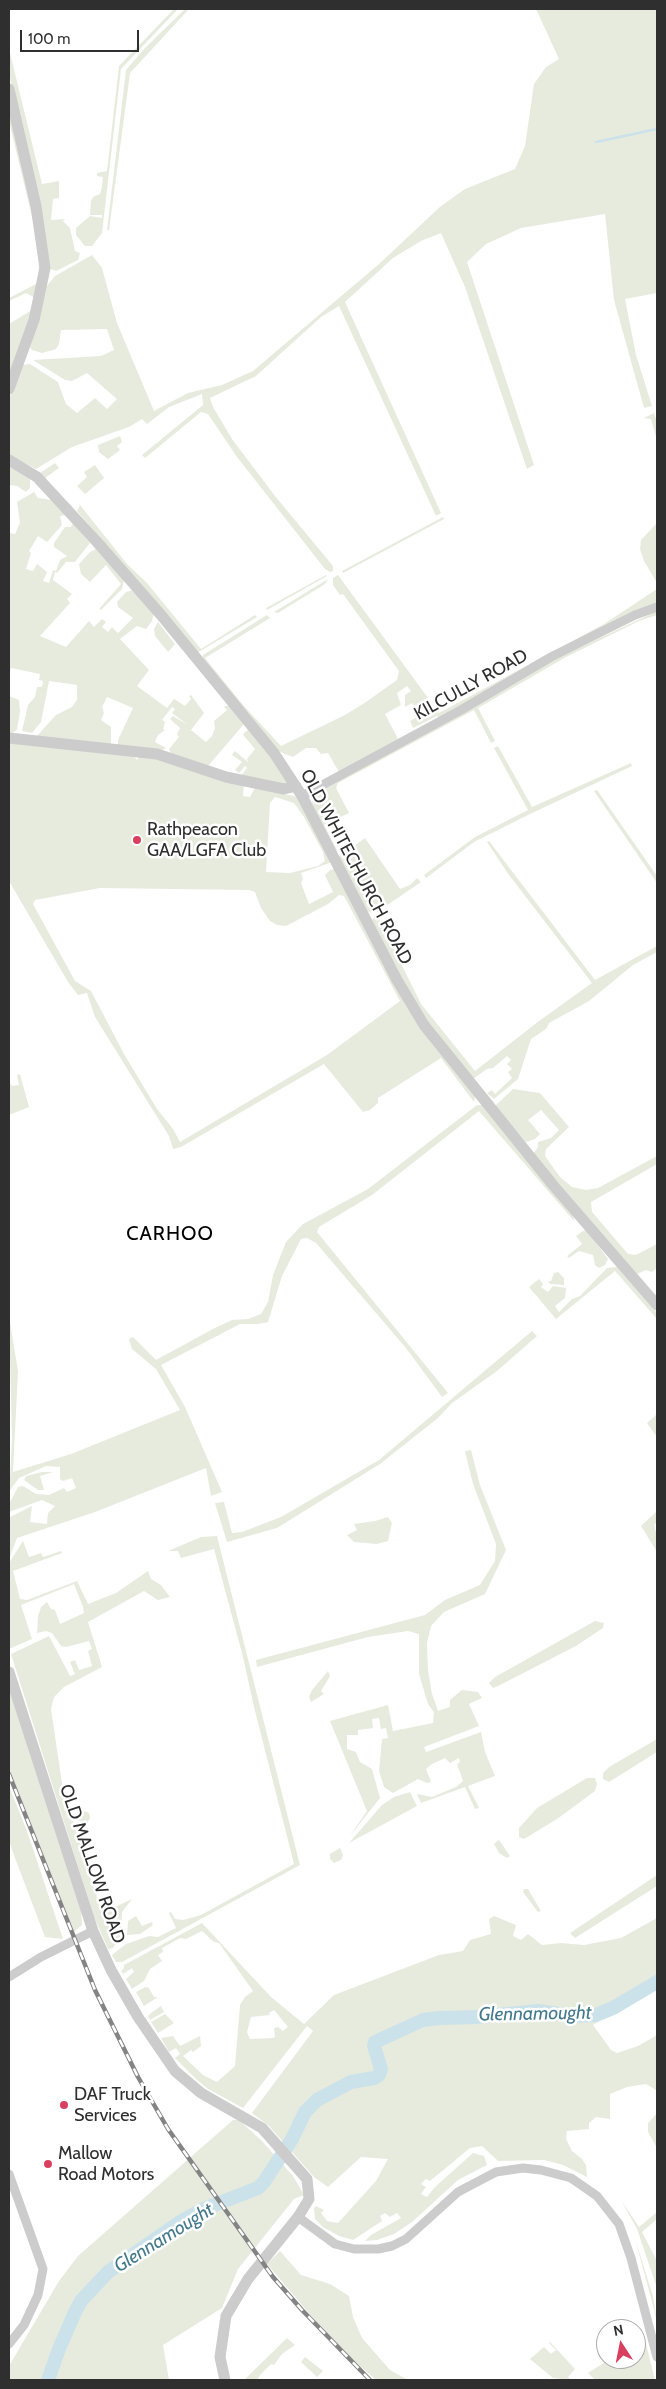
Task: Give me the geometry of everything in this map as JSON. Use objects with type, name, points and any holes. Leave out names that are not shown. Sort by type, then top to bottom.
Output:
[{"type":"street","points":[[9,89],[36,206],[45,268],[34,320],[9,389]]},
{"type":"street","name":"OLD WHITECHURCH ROAD","points":[[9,460],[37,477],[138,589],[274,754],[302,796],[397,980],[424,1025],[553,1185],[657,1305]]},
{"type":"street","name":"KILCULLY ROAD","points":[[302,796],[461,710],[551,657],[634,615],[657,607]]},
{"type":"street","points":[[9,738],[157,754],[226,777],[284,789],[296,786]]},
{"type":"street","name":"OLD MALLOW ROAD","points":[[9,1672],[93,1931],[111,1970],[138,2017],[175,2071],[201,2093],[262,2128],[306,2179],[309,2199],[298,2217],[248,2279],[226,2316],[220,2352],[225,2380]]},
{"type":"street","points":[[9,1977],[93,1931]]},
{"type":"street","points":[[298,2217],[335,2244],[354,2250],[378,2250],[406,2239],[458,2192],[489,2175],[523,2168],[555,2172],[571,2178],[597,2196],[619,2224],[631,2258],[657,2357]]},
{"type":"street","points":[[9,2174],[43,2269],[38,2295],[24,2325],[9,2344]]},
{"type":"shaded area","points":[[174,9],[178,9],[121,69],[102,233],[92,246],[85,246],[76,235],[76,228],[90,216],[102,218],[102,215],[90,215],[91,201],[93,197],[100,194],[102,186],[103,177],[97,176],[97,173],[107,171],[119,66]]},
{"type":"shaded area","points":[[185,9],[189,9],[130,73],[109,230],[107,230],[126,70],[144,49]]},
{"type":"shaded area","points":[[536,9],[657,9],[657,293],[625,299],[636,355],[652,406],[644,408],[614,300],[605,214],[521,228],[486,244],[467,262],[534,465],[527,469],[465,287],[441,233],[421,241],[393,258],[345,302],[441,513],[436,516],[339,306],[321,317],[256,376],[210,398],[213,407],[232,439],[275,496],[333,566],[333,571],[330,572],[325,569],[237,457],[208,414],[201,412],[145,458],[142,455],[203,405],[202,394],[169,407],[147,424],[142,419],[129,427],[72,447],[36,469],[9,455],[9,399],[23,365],[30,364],[58,382],[66,404],[77,413],[95,398],[107,409],[117,399],[87,373],[72,381],[65,380],[33,360],[101,356],[114,350],[107,329],[61,330],[59,344],[56,349],[42,353],[32,350],[30,347],[46,287],[55,276],[92,255],[102,268],[117,323],[154,411],[188,393],[222,385],[253,371],[379,264],[441,206],[465,189],[515,169],[525,146],[534,84],[546,67],[559,59]]},
{"type":"shaded area","points":[[9,49],[42,184],[59,181],[59,198],[53,199],[51,220],[65,219],[63,221],[70,228],[75,251],[80,253],[78,260],[56,271],[50,269],[36,187],[9,74]]},
{"type":"shaded area","points":[[9,106],[37,230],[41,282],[34,315],[9,379],[9,324],[32,310],[35,298],[26,293],[9,301],[9,298],[38,283],[39,263],[33,221],[9,121]]},
{"type":"shaded area","points":[[654,413],[657,422],[657,440],[651,419],[644,418]]},
{"type":"shaded area","points":[[120,436],[122,442],[117,446],[120,450],[108,459],[99,452],[98,445]]},
{"type":"shaded area","points":[[55,463],[59,468],[45,478],[40,473]]},
{"type":"shaded area","points":[[9,465],[30,478],[30,488],[26,492],[17,486],[9,485]]},
{"type":"shaded area","points":[[95,465],[104,478],[85,494],[77,486],[87,477],[84,472]]},
{"type":"shaded area","points":[[34,492],[38,498],[52,500],[66,515],[60,516],[62,525],[47,542],[38,536],[29,551],[31,553],[26,569],[33,571],[37,564],[47,572],[43,581],[49,583],[53,570],[56,571],[60,560],[67,556],[54,547],[54,543],[65,527],[71,527],[73,523],[90,543],[75,562],[66,562],[57,573],[55,572],[53,580],[72,594],[67,599],[70,603],[40,636],[66,647],[89,621],[94,627],[102,619],[106,622],[102,627],[108,632],[112,627],[118,633],[133,618],[118,607],[117,602],[126,592],[133,590],[154,612],[152,621],[146,629],[137,626],[120,639],[149,670],[137,686],[167,708],[174,699],[185,706],[191,699],[189,696],[191,695],[204,713],[191,730],[206,742],[212,736],[215,728],[214,721],[227,710],[224,707],[226,706],[229,706],[244,724],[208,766],[171,754],[169,749],[179,737],[177,734],[180,728],[170,719],[173,716],[188,725],[172,713],[175,709],[172,707],[162,720],[165,722],[163,729],[165,730],[158,735],[155,742],[166,748],[162,750],[118,745],[118,740],[133,708],[107,697],[102,707],[104,713],[101,720],[111,727],[111,744],[37,736],[56,715],[72,707],[77,700],[77,685],[49,681],[41,722],[32,733],[22,731],[28,705],[35,697],[37,687],[42,687],[43,681],[39,680],[40,674],[11,668],[9,675],[9,533],[15,534],[20,523],[17,502]]},
{"type":"shaded area","points":[[80,505],[127,564],[147,583],[201,649],[255,615],[257,617],[197,653],[77,511]]},
{"type":"shaded area","points":[[443,517],[444,519],[343,573],[342,571]]},
{"type":"shaded area","points":[[657,523],[657,583],[644,561],[640,549],[641,540]]},
{"type":"shaded area","points":[[96,549],[124,580],[122,589],[101,610],[99,609],[121,584],[106,565],[90,582],[81,574],[79,564],[90,552]]},
{"type":"shaded area","points":[[338,575],[439,713],[604,624],[657,589],[657,602],[439,718],[437,716],[413,728],[410,721],[420,716],[419,712],[430,706],[416,711],[412,703],[405,707],[405,695],[411,691],[407,686],[397,693],[401,705],[385,714],[398,739],[339,772],[328,753],[321,754],[316,748],[306,748],[293,757],[278,751],[202,660],[203,655],[267,615],[270,618],[205,658],[243,705],[281,746],[345,715],[366,702],[397,680],[399,671],[343,594],[340,595],[333,585],[333,578]]},
{"type":"shaded area","points":[[327,576],[267,610],[266,608]]},
{"type":"shaded area","points":[[328,579],[325,584],[278,613],[274,612]]},
{"type":"shaded area","points":[[657,611],[657,615],[639,621],[566,657],[478,708],[495,741],[491,743],[474,710],[338,783],[336,788],[349,813],[324,825],[336,851],[313,807],[311,796],[545,664]]},
{"type":"shaded area","points":[[158,622],[175,644],[168,652],[155,636],[154,629]]},
{"type":"shaded area","points":[[9,696],[19,700],[20,711],[17,730],[9,735]]},
{"type":"shaded area","points":[[248,730],[261,743],[287,782],[286,784],[240,777],[247,768],[245,766],[239,773],[235,770],[242,762],[232,755],[235,751],[248,762],[247,759],[255,749],[243,734]]},
{"type":"shaded area","name":"Rathpeacon GAA/LGFA Club","points":[[9,743],[132,754],[137,760],[139,756],[150,755],[244,785],[243,796],[250,797],[255,788],[298,797],[332,862],[301,873],[303,879],[301,883],[309,904],[333,892],[325,875],[330,870],[335,869],[346,891],[475,1096],[474,1102],[441,1058],[378,1098],[378,1103],[370,1110],[363,1112],[324,1064],[181,1147],[173,1149],[169,1136],[95,1017],[87,993],[78,995],[68,982],[9,881]],"holes":[[[275,797],[294,803],[304,817],[323,852],[325,861],[318,866],[290,873],[266,872],[270,803]],[[100,888],[249,890],[255,892],[261,908],[270,921],[277,925],[286,926],[328,904],[339,895],[344,896],[400,1001],[327,1055],[180,1142],[173,1129],[157,1109],[124,1054],[91,991],[75,981],[33,904],[35,900]]]},
{"type":"shaded area","points":[[498,746],[532,807],[631,763],[632,766],[474,842],[426,878],[424,875],[475,837],[528,810],[494,748]]},
{"type":"shaded area","points":[[597,790],[657,876],[657,883],[594,791]]},
{"type":"shaded area","points":[[365,838],[400,889],[410,885],[417,878],[421,882],[383,908],[372,913],[367,911],[338,857],[341,855],[344,860],[350,856],[347,851]]},
{"type":"shaded area","points":[[489,841],[595,980],[657,946],[657,952],[633,965],[589,1001],[549,1023],[546,1029],[531,1039],[518,1079],[494,1099],[487,1093],[492,1090],[495,1094],[512,1078],[508,1072],[512,1069],[507,1064],[511,1060],[507,1056],[493,1068],[487,1069],[473,1079],[413,1002],[372,920],[377,915],[421,1004],[475,1071],[592,983],[509,875],[487,842]]},
{"type":"shaded area","points":[[20,1074],[29,1107],[9,1115],[9,1082],[12,1086],[19,1085],[17,1075]]},
{"type":"shaded area","points":[[513,1089],[540,1093],[569,1127],[546,1149],[545,1156],[560,1177],[572,1187],[586,1190],[598,1188],[657,1156],[657,1164],[591,1202],[592,1212],[628,1254],[636,1255],[657,1244],[657,1268],[652,1272],[646,1270],[637,1274],[533,1154],[538,1147],[538,1142],[551,1138],[559,1130],[541,1110],[528,1120],[540,1134],[535,1139],[526,1142],[497,1110],[496,1105]]},
{"type":"shaded area","points":[[477,1105],[483,1105],[573,1215],[574,1221],[479,1111],[372,1195],[319,1227],[317,1232],[448,1393],[442,1397],[406,1348],[316,1243],[307,1238],[301,1239],[282,1276],[268,1322],[240,1324],[161,1365],[185,1407],[222,1492],[211,1496],[206,1468],[95,1512],[17,1538],[9,1559],[10,1517],[32,1506],[30,1522],[47,1524],[48,1513],[55,1506],[42,1500],[9,1512],[9,1504],[18,1487],[23,1486],[36,1494],[49,1495],[64,1488],[67,1492],[76,1488],[72,1478],[63,1481],[60,1479],[60,1467],[46,1466],[19,1478],[10,1490],[9,1499],[12,1438],[9,1316],[18,1371],[13,1472],[71,1454],[180,1410],[156,1369],[132,1349],[129,1339],[133,1337],[156,1360],[232,1320],[248,1319],[261,1314],[268,1302],[273,1275],[286,1242],[303,1224],[368,1189]]},
{"type":"shaded area","points":[[587,1230],[608,1259],[605,1265],[599,1268],[595,1265],[593,1255],[579,1251],[569,1258],[567,1256],[582,1244],[576,1236]]},
{"type":"shaded area","points":[[617,1267],[657,1313],[657,1319],[615,1271],[556,1319],[529,1287],[539,1279],[543,1284],[541,1287],[548,1292],[553,1286],[566,1288],[565,1298],[555,1306],[559,1312],[572,1299],[580,1296],[607,1268]]},
{"type":"shaded area","points":[[558,1272],[564,1278],[564,1285],[550,1284],[548,1281],[551,1281],[554,1273]]},
{"type":"shaded area","points":[[532,1331],[537,1336],[497,1371],[452,1403],[438,1418],[380,1464],[277,1528],[227,1542],[215,1503],[224,1502],[232,1533],[242,1532],[281,1517],[379,1460]]},
{"type":"shaded area","points":[[657,1414],[657,1437],[647,1423]]},
{"type":"shaded area","points":[[471,1450],[480,1485],[506,1550],[485,1594],[444,1612],[431,1626],[427,1643],[428,1670],[432,1694],[438,1711],[450,1707],[450,1700],[462,1690],[478,1692],[482,1698],[469,1704],[479,1726],[424,1747],[426,1752],[481,1732],[485,1752],[495,1776],[468,1786],[479,1808],[475,1809],[465,1787],[421,1803],[417,1794],[432,1797],[456,1787],[463,1781],[457,1764],[460,1762],[459,1758],[450,1763],[445,1758],[426,1769],[431,1782],[427,1783],[418,1779],[393,1793],[384,1787],[379,1771],[382,1739],[388,1738],[386,1728],[381,1729],[379,1718],[372,1719],[373,1728],[358,1730],[358,1735],[347,1735],[347,1749],[356,1752],[360,1762],[372,1769],[380,1798],[349,1837],[367,1811],[330,1721],[388,1705],[393,1731],[433,1723],[434,1712],[428,1704],[419,1674],[419,1634],[408,1631],[368,1637],[257,1667],[256,1660],[425,1615],[445,1600],[480,1585],[495,1561],[496,1544],[473,1484],[465,1451]]},
{"type":"shaded area","points":[[42,1472],[53,1472],[40,1476],[44,1490],[38,1490],[24,1480],[26,1476]]},
{"type":"shaded area","points":[[657,1511],[657,1522],[654,1525],[657,1536],[657,1552],[641,1526]]},
{"type":"shaded area","points":[[388,1517],[392,1523],[388,1541],[377,1544],[354,1542],[347,1535],[357,1530],[354,1524]]},
{"type":"shaded area","points":[[217,1536],[300,1865],[122,1962],[116,1962],[112,1955],[126,1944],[149,1936],[158,1937],[176,1928],[169,1913],[171,1912],[175,1919],[183,1920],[201,1915],[294,1864],[243,1657],[214,1549],[181,1558],[178,1551],[168,1551],[201,1537]]},
{"type":"shaded area","points":[[23,1541],[29,1557],[41,1553],[43,1557],[61,1551],[62,1553],[13,1571],[20,1599],[27,1600],[77,1581],[88,1604],[116,1593],[148,1571],[151,1579],[161,1585],[170,1597],[158,1600],[144,1591],[88,1622],[102,1667],[64,1687],[54,1697],[51,1709],[63,1790],[101,1910],[104,1912],[132,1899],[122,1912],[121,1936],[113,1948],[108,1949],[94,1917],[11,1654],[49,1636],[70,1676],[75,1674],[70,1662],[75,1660],[79,1670],[92,1666],[88,1651],[92,1649],[89,1641],[66,1647],[61,1646],[52,1633],[46,1631],[37,1633],[38,1616],[41,1607],[47,1602],[51,1609],[55,1610],[60,1624],[84,1613],[83,1607],[74,1584],[21,1605],[32,1639],[9,1649],[9,1563]]},
{"type":"shaded area","points":[[595,1621],[604,1623],[603,1628],[576,1646],[498,1686],[493,1688],[489,1683],[495,1677]]},
{"type":"shaded area","points":[[328,1671],[330,1676],[321,1691],[324,1694],[311,1702],[309,1697],[312,1690]]},
{"type":"shaded area","points":[[9,1684],[81,1908],[82,1925],[74,1932],[9,1768]]},
{"type":"shaded area","points":[[657,1739],[657,1752],[609,1782],[603,1779],[603,1773],[609,1767]]},
{"type":"shaded area","points":[[587,1778],[595,1778],[597,1784],[595,1791],[557,1819],[524,1839],[519,1837],[519,1828],[537,1808]]},
{"type":"shaded area","points":[[9,1786],[27,1831],[63,1939],[45,1937],[9,1841]]},
{"type":"shaded area","points":[[410,1792],[417,1806],[349,1843],[382,1805],[394,1797]]},
{"type":"shaded area","points":[[82,1811],[86,1811],[90,1817],[86,1823],[82,1823],[78,1819],[78,1815]]},
{"type":"shaded area","points":[[499,1840],[510,1856],[507,1858],[499,1853],[494,1844]]},
{"type":"shaded area","points":[[340,1848],[343,1855],[341,1860],[334,1863],[330,1859],[330,1854]]},
{"type":"shaded area","points":[[657,1875],[657,1886],[575,1938],[570,1933]]},
{"type":"shaded area","points":[[524,1889],[528,1889],[541,1911],[538,1912],[523,1892]]},
{"type":"shaded area","points":[[136,1916],[142,1926],[152,1922],[153,1925],[140,1934],[127,1935],[128,1921]]},
{"type":"shaded area","points":[[494,1916],[516,1925],[513,1936],[521,1940],[528,1934],[542,1945],[561,1943],[584,1945],[621,1938],[657,1918],[657,1985],[593,2025],[611,2050],[617,2053],[638,2046],[657,2035],[657,2097],[656,2090],[646,2084],[627,2087],[610,2094],[610,2119],[596,2117],[589,2123],[589,2129],[567,2131],[566,2139],[572,2151],[586,2165],[587,2177],[563,2165],[544,2160],[498,2161],[482,2146],[470,2148],[430,2181],[426,2179],[421,2184],[426,2187],[421,2194],[427,2197],[435,2187],[473,2153],[484,2156],[487,2165],[458,2180],[412,2222],[394,2234],[377,2240],[365,2241],[371,2235],[401,2218],[397,2213],[390,2217],[385,2213],[380,2216],[382,2221],[353,2240],[339,2236],[323,2227],[315,2219],[314,2208],[316,2206],[324,2210],[321,2213],[327,2221],[338,2223],[376,2181],[388,2159],[361,2157],[328,2187],[314,2177],[269,2126],[252,2113],[313,2031],[307,2026],[243,2108],[208,2089],[196,2079],[175,2058],[180,2054],[176,2048],[169,2052],[161,2038],[173,2036],[180,2046],[200,2036],[201,2046],[183,2056],[203,2075],[217,2082],[235,2066],[240,2005],[245,1997],[253,1991],[219,1943],[214,1942],[202,1931],[186,1939],[180,1938],[162,1948],[163,1952],[158,1955],[162,1961],[150,1969],[144,1981],[132,1989],[126,1979],[134,1972],[132,1968],[123,1974],[121,1971],[124,1965],[202,1923],[271,1997],[304,2024],[334,1995],[439,1955],[463,1951],[470,1940],[491,1934],[489,1919]],"holes":[[[274,2010],[288,2027],[283,2031],[278,2027],[274,2028],[275,2037],[273,2038],[250,2039],[247,2032],[251,2017],[270,2015],[269,2013]]]},
{"type":"shaded area","points":[[145,1987],[149,1988],[154,1997],[158,1997],[144,2006],[136,1992]]},
{"type":"shaded area","points":[[161,2006],[164,2012],[150,2020],[148,2016]]},
{"type":"shaded area","points":[[165,2014],[174,2023],[158,2033],[151,2022]]},
{"type":"shaded area","points":[[657,2113],[657,2148],[648,2132],[648,2123]]},
{"type":"shaded area","points":[[233,2120],[239,2120],[262,2141],[293,2176],[304,2195],[294,2199],[238,2269],[222,2308],[163,2345],[169,2380],[9,2380],[9,2366],[59,2281],[78,2256]]},
{"type":"shaded area","points":[[621,2200],[639,2227],[657,2212],[657,2219],[642,2232],[657,2261],[657,2288],[637,2229]]},
{"type":"shaded area","points":[[635,2239],[653,2296],[657,2322],[651,2298]]},
{"type":"shaded area","points":[[280,2251],[301,2275],[330,2284],[349,2296],[353,2317],[362,2338],[390,2370],[408,2380],[376,2380],[353,2360],[313,2318],[267,2264]]},
{"type":"shaded area","points":[[287,2338],[295,2345],[282,2354],[274,2365],[271,2364],[257,2380],[244,2380]]},
{"type":"shaded area","points":[[550,2342],[575,2369],[568,2377],[571,2380],[553,2378],[530,2359],[544,2347],[551,2354],[556,2350]]},
{"type":"shaded area","points":[[646,2344],[655,2380],[595,2380],[588,2373],[596,2368],[646,2369]]},
{"type":"shaded area","points":[[305,2357],[323,2371],[317,2377],[301,2362]]},
{"type":"waterway","points":[[596,142],[657,129]]},
{"type":"waterway","name":"Glennamought","points":[[48,2380],[59,2349],[81,2301],[108,2272],[180,2222],[201,2210],[258,2188],[264,2182],[292,2139],[305,2112],[317,2100],[351,2082],[374,2078],[379,2075],[381,2069],[374,2046],[375,2042],[423,2020],[439,2018],[477,2017],[538,2011],[574,2016],[596,2015],[613,2008],[657,1982]]},
{"type":"railway","points":[[9,1774],[95,1990],[138,2077],[168,2129],[273,2277],[302,2310],[370,2380]]},
{"type":"place","name":"Rathpeacon GAA/LGFA Club","points":[[137,840]]},
{"type":"place","name":"DAF Truck Services","points":[[64,2105]]},
{"type":"place","name":"Mallow Road Motors","points":[[48,2164]]},
{"type":"district","name":"CARHOO","points":[[170,1234]]}]
